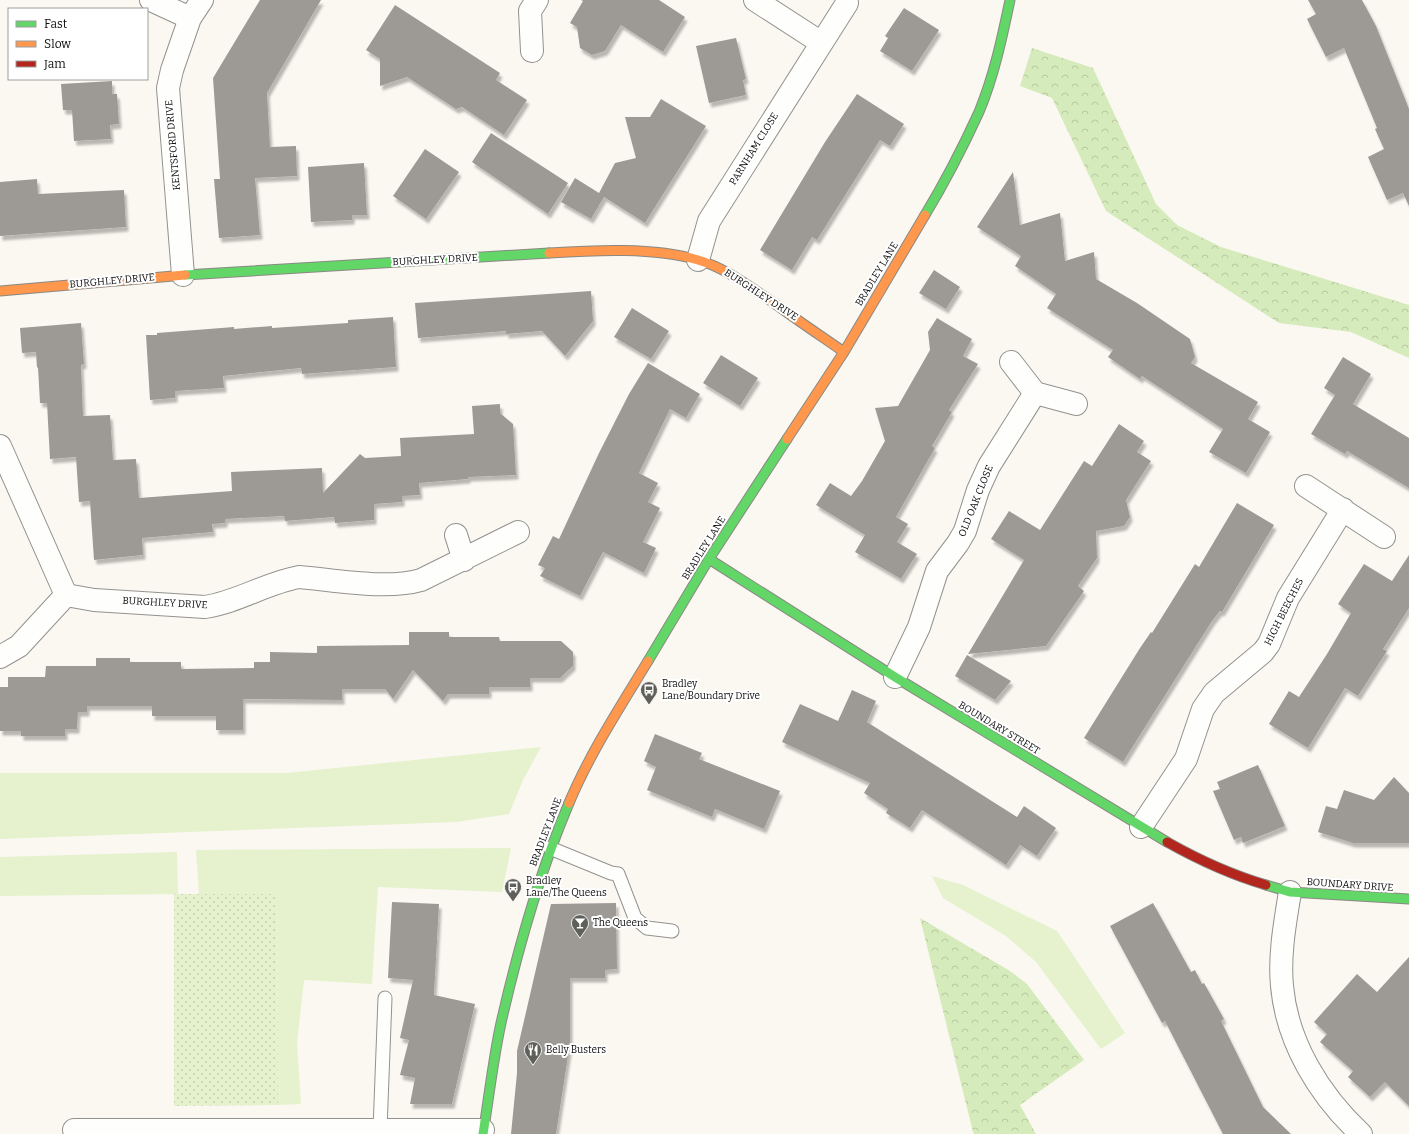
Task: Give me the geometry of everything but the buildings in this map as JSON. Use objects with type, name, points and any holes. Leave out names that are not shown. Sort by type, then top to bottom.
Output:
[{"type":"street","points":[[152,0],[190,18]]},
{"type":"street","name":"KENTSFORD DRIVE","points":[[183,275],[168,88],[172,70],[190,18],[202,0]]},
{"type":"street","points":[[532,51],[530,11],[537,0]]},
{"type":"street","points":[[755,0],[820,42]]},
{"type":"street","name":"BRADLEY LANE","points":[[483,1132],[501,1024],[525,928],[550,848],[578,782],[605,732],[709,559],[844,352],[941,189],[979,111],[999,51],[1010,0]]},
{"type":"street","name":"PARNHAM CLOSE","points":[[698,260],[709,221],[820,42],[846,3]]},
{"type":"street","name":"BURGHLEY DRIVE","points":[[0,291],[183,275],[590,250],[666,253],[698,260],[724,270],[844,352]]},
{"type":"street","points":[[1011,362],[1035,393],[1076,404]]},
{"type":"street","name":"OLD OAK CLOSE","points":[[895,677],[919,627],[937,571],[965,531],[978,490],[989,466],[1035,393]]},
{"type":"street","points":[[0,446],[66,594],[19,646],[0,657]]},
{"type":"street","points":[[1306,486],[1384,537]]},
{"type":"street","name":"HIGH BEECHES","points":[[1141,827],[1186,759],[1203,709],[1214,693],[1263,652],[1269,644],[1288,598],[1343,509]]},
{"type":"street","name":"BURGHLEY DRIVE","points":[[66,594],[94,600],[205,606],[222,604],[284,580],[298,577],[390,585],[408,584],[421,580],[464,560],[518,532]]},
{"type":"street","points":[[456,534],[464,560]]},
{"type":"street","name":"BOUNDARY STREET","points":[[709,559],[895,677],[1141,827],[1189,854],[1243,878],[1290,892]]},
{"type":"street","points":[[1290,892],[1282,945],[1282,986],[1289,1025],[1304,1060],[1323,1091],[1346,1120],[1361,1134]]},
{"type":"street","name":"BOUNDARY DRIVE","points":[[1290,892],[1409,899]]},
{"type":"street","points":[[74,1130],[324,1132],[380,1130],[483,1132]]},
{"type":"lane","points":[[550,848],[611,873],[618,874],[635,918],[647,928],[672,931]]},
{"type":"lane","points":[[380,1130],[385,998]]},
{"type":"green space","points":[[1032,48],[1093,68],[1156,204],[1177,225],[1221,247],[1409,305],[1409,358],[1351,332],[1279,323],[1106,211],[1052,98],[1020,86]]},
{"type":"green space","points":[[541,747],[523,780],[509,814],[456,822],[0,839],[0,773],[287,773]]},
{"type":"green space","points":[[511,848],[502,892],[378,887],[372,984],[304,980],[297,1043],[301,1104],[278,1105],[277,894],[199,894],[196,850]]},
{"type":"green space","points":[[177,852],[178,894],[0,896],[0,857]]},
{"type":"green space","points":[[932,876],[963,885],[1057,931],[1125,1033],[1101,1049],[1036,962],[1006,936],[943,898]]},
{"type":"green space","points":[[174,894],[277,894],[278,1105],[174,1106]]},
{"type":"green space","points":[[920,918],[1010,971],[1027,984],[1084,1060],[1020,1105],[1036,1134],[974,1134]]},
{"type":"traffic: fast","points":[[925,215],[954,164],[979,112],[1001,43],[1010,0]]},
{"type":"traffic: fast","points":[[185,275],[549,253]]},
{"type":"traffic: fast","points":[[648,661],[709,559],[787,439]]},
{"type":"traffic: fast","points":[[709,559],[895,677],[1167,842]]},
{"type":"traffic: fast","points":[[483,1134],[498,1037],[515,967],[539,884],[569,803]]},
{"type":"traffic: fast","points":[[1266,885],[1290,892],[1409,899]]},
{"type":"traffic: slow","points":[[787,439],[844,352],[925,215]]},
{"type":"traffic: slow","points":[[549,253],[605,250],[644,251],[681,256],[708,263],[738,278],[844,352]]},
{"type":"traffic: slow","points":[[0,291],[185,275]]},
{"type":"traffic: slow","points":[[569,803],[596,748],[648,661]]},
{"type":"traffic: jam","points":[[1167,842],[1191,855],[1241,877],[1266,885]]},
{"type":"place","name":"Bradley Lane/Boundary Drive","points":[[649,705]]},
{"type":"place","name":"Bradley Lane/The Queens","points":[[513,902]]},
{"type":"place","name":"The Queens","points":[[580,938]]},
{"type":"place","name":"Belly Busters","points":[[533,1065]]}]
